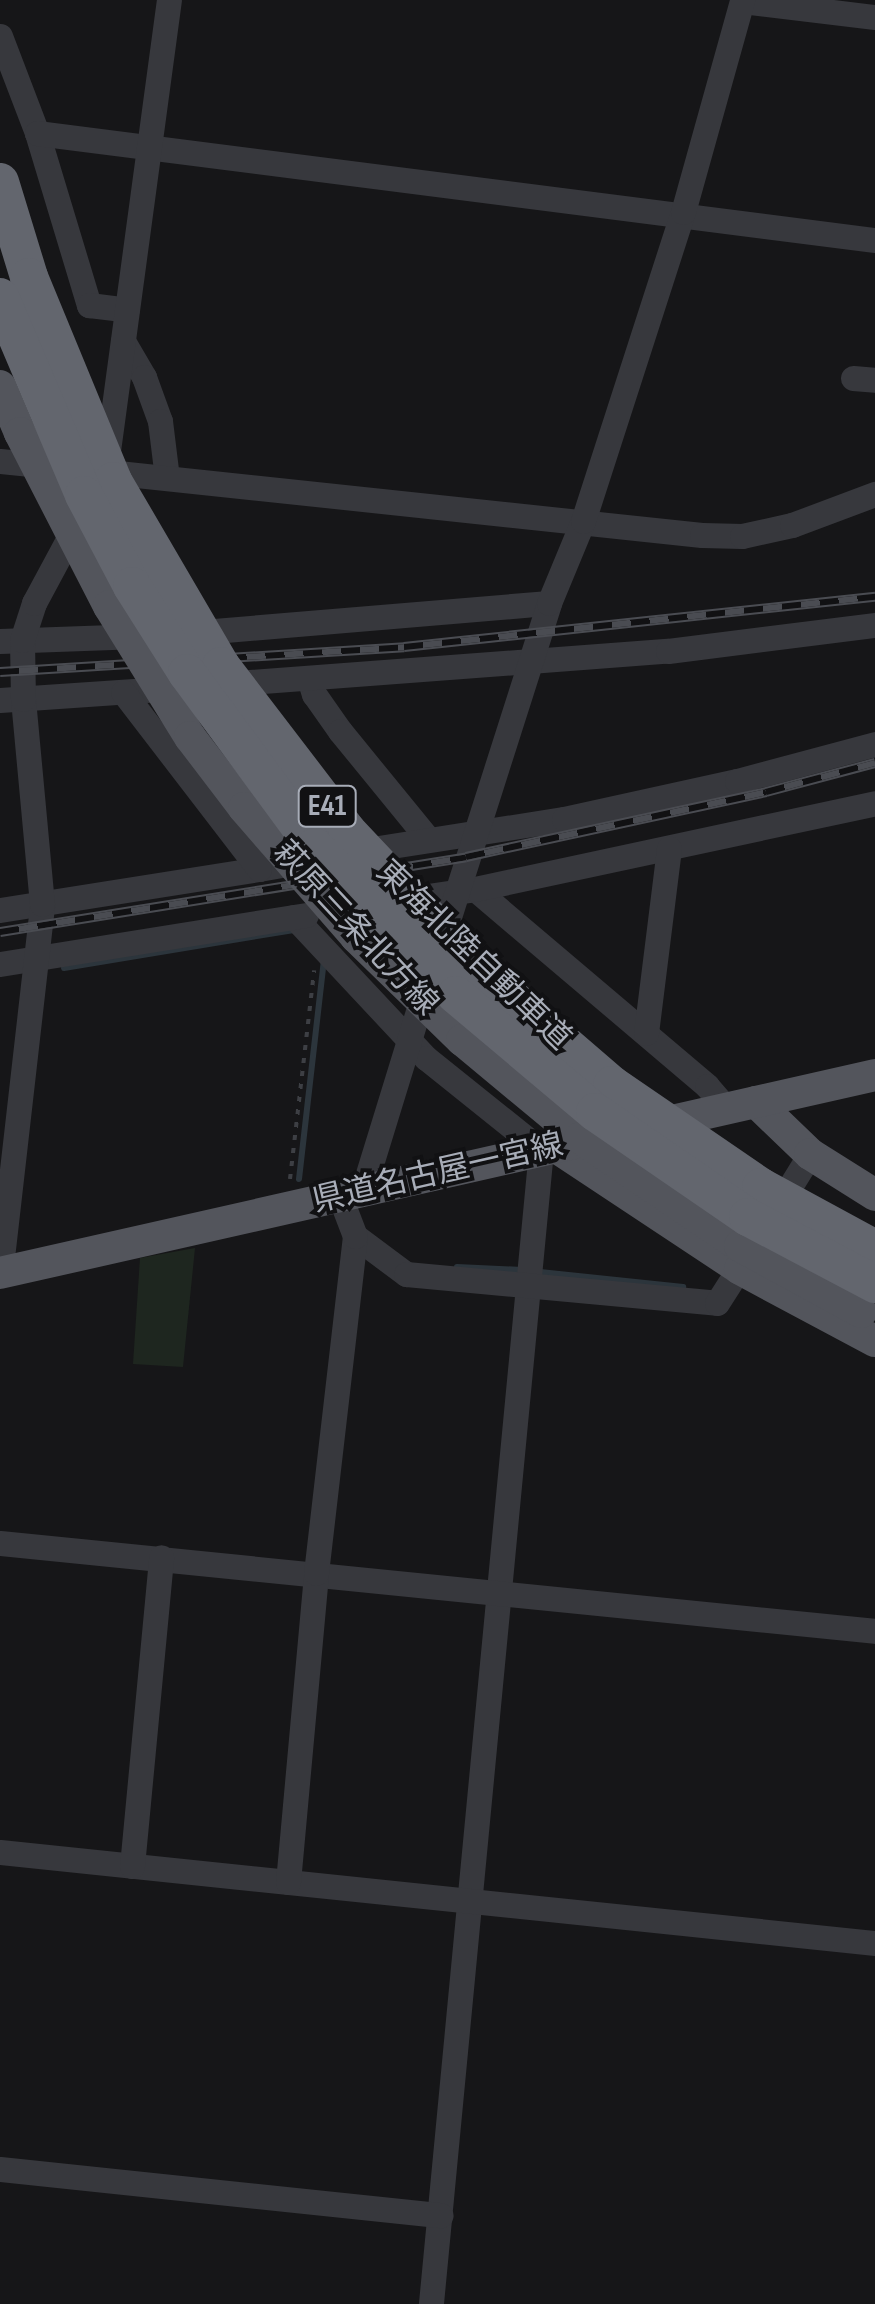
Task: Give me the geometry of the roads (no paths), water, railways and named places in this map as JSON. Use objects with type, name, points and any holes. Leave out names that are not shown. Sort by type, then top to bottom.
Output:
[{"type":"highway","name":"東海北陸自動車道","points":[[0,182],[42,312],[114,481],[222,666],[347,831],[475,967],[612,1085],[762,1187],[875,1249]]},
{"type":"highway","name":"東海北陸自動車道","points":[[0,297],[84,495],[132,586],[187,673],[315,847],[456,995],[594,1112],[748,1217],[871,1314]]},
{"type":"main road","name":"萩原三条北方線","points":[[0,386],[5,453],[109,606],[190,737],[244,808],[356,936],[462,1040],[580,1138],[740,1246],[871,1314]]},
{"type":"main road","name":"県道名古屋一宮線","points":[[0,1273],[875,1075]]},
{"type":"main road","points":[[742,1106],[875,1195]]},
{"type":"main road","points":[[549,1149],[740,1268],[871,1314]]},
{"type":"street","points":[[0,1273],[42,904],[11,699],[11,641],[105,472],[169,0]]},
{"type":"street","points":[[288,1882],[316,1573],[356,1236],[351,1194],[407,1038],[467,891],[476,834],[550,603],[583,521],[684,212],[742,0],[875,16]]},
{"type":"street","points":[[0,36],[38,133],[89,306],[127,310]]},
{"type":"street","points":[[38,133],[684,212],[875,240]]},
{"type":"street","points":[[122,341],[144,377],[160,421],[167,478]]},
{"type":"street","points":[[5,453],[105,472],[702,536],[742,536],[792,525],[875,494]]},
{"type":"street","points":[[11,641],[249,630],[550,603]]},
{"type":"street","points":[[11,699],[668,651],[875,625]]},
{"type":"street","points":[[309,678],[314,694],[340,731],[428,839]]},
{"type":"street","points":[[123,692],[259,869]]},
{"type":"street","points":[[0,910],[476,834],[736,781],[875,744]]},
{"type":"street","points":[[0,964],[142,952],[231,937],[294,917],[467,891],[875,803]]},
{"type":"street","points":[[646,1033],[670,848]]},
{"type":"street","points":[[467,891],[742,1106]]},
{"type":"street","points":[[294,917],[460,1090],[549,1149],[530,1284],[497,1590],[473,1901],[431,2304]]},
{"type":"street","points":[[356,1236],[406,1274],[716,1304],[810,1154]]},
{"type":"street","points":[[0,1544],[497,1590],[875,1632]]},
{"type":"street","points":[[132,1866],[161,1558]]},
{"type":"street","points":[[0,1852],[875,1943]]},
{"type":"street","points":[[0,2169],[441,2215]]},
{"type":"waterway","points":[[64,968],[294,930]]},
{"type":"waterway","points":[[299,1179],[324,961]]},
{"type":"waterway","points":[[457,1267],[522,1270]]},
{"type":"waterway","points":[[540,1272],[683,1287]]},
{"type":"railway","points":[[0,672],[404,647],[875,597]]},
{"type":"railway","points":[[0,932],[466,857],[766,792],[875,763]]}]
